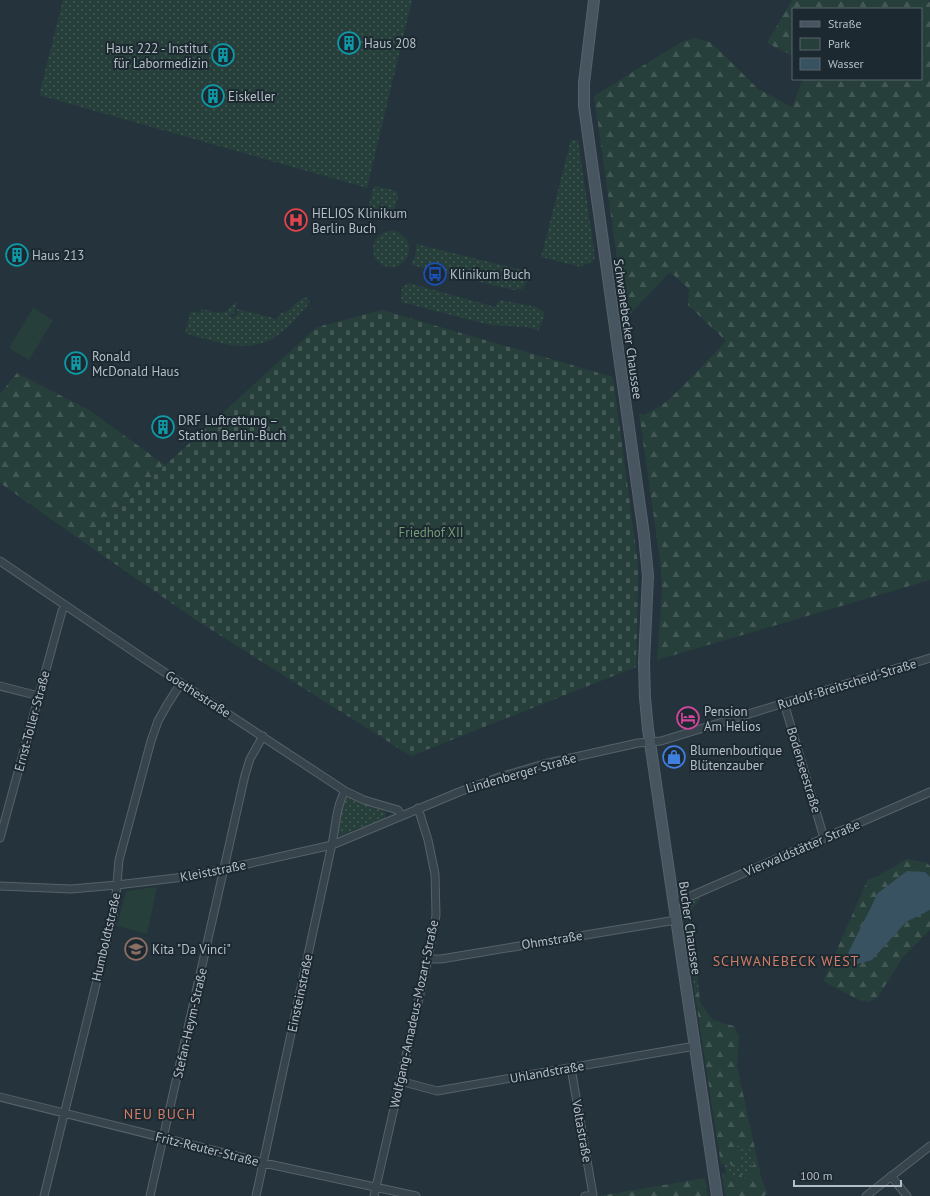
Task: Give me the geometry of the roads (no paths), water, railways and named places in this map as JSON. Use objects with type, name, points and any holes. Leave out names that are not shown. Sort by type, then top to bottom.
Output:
[{"type":"main road","name":"Schwanebecker Chaussee","points":[[594,0],[584,83],[584,106],[648,576],[644,662]]},
{"type":"main road","name":"Bucher Chaussee","points":[[644,662],[645,698],[650,742],[717,1196]]},
{"type":"street","name":"Goethestraße","points":[[0,561],[65,606],[264,736],[345,791],[364,800],[398,810],[401,815]]},
{"type":"street","name":"Ernst-Toller-Straße","points":[[0,838],[62,610],[65,606]]},
{"type":"street","name":"Rudolf-Breitscheid-Straße","points":[[650,742],[661,741],[930,658]]},
{"type":"street","name":"Humboldtstraße","points":[[44,1196],[63,1112],[114,907],[119,860],[151,741],[158,721],[181,683]]},
{"type":"street","points":[[0,686],[38,696]]},
{"type":"street","name":"Bodenseestraße","points":[[784,703],[824,838]]},
{"type":"street","name":"Stefan-Heym-Straße","points":[[150,1196],[245,775],[250,758],[264,736]]},
{"type":"street","name":"Lindenberger Straße","points":[[418,808],[483,782],[544,764],[638,743],[650,742]]},
{"type":"street","name":"Einsteinstraße","points":[[256,1196],[341,798],[345,791]]},
{"type":"street","name":"Vierwaldstätter Straße","points":[[673,902],[684,899],[930,792]]},
{"type":"street","name":"Kleiststraße","points":[[0,886],[71,888],[117,886],[184,877],[332,844],[418,808]]},
{"type":"street","name":"Wolfgang-Amadeus-Mozart-Straße","points":[[374,1196],[428,959],[436,915],[435,874],[428,840],[418,808]]},
{"type":"street","name":"Ohmstraße","points":[[428,959],[441,959],[676,920]]},
{"type":"street","name":"Uhlandstraße","points":[[400,1081],[437,1091],[694,1046]]},
{"type":"street","name":"Voltastraße","points":[[571,1068],[589,1195]]},
{"type":"street","name":"Fritz-Reuter-Straße","points":[[0,1097],[264,1163],[416,1196]]},
{"type":"street","points":[[866,1196],[930,1146]]},
{"type":"street","points":[[891,1176],[907,1196]]},
{"type":"water","points":[[907,871],[925,872],[930,877],[930,910],[906,922],[872,960],[857,964],[848,953],[878,893]]},
{"type":"place","name":"Haus 208","points":[[349,43]]},
{"type":"place","name":"Haus 222 - Institut für Labormedizin","points":[[223,55]]},
{"type":"place","name":"Eiskeller","points":[[213,96]]},
{"type":"place","name":"HELIOS Klinikum Berlin Buch","points":[[296,220]]},
{"type":"place","name":"Haus 213","points":[[17,255]]},
{"type":"place","name":"Klinikum Buch","points":[[435,274]]},
{"type":"place","name":"Ronald McDonald Haus","points":[[76,363]]},
{"type":"place","name":"DRF Luftrettung – Station Berlin-Buch","points":[[163,427]]},
{"type":"place","name":"Pension Am Helios","points":[[688,718]]},
{"type":"place","name":"Blumenboutique Blütenzauber","points":[[674,757]]},
{"type":"place","name":"Kita \"Da Vinci\"","points":[[136,949]]},
{"type":"district","name":"SCHWANEBECK WEST","points":[[786,961]]},
{"type":"district","name":"NEU BUCH","points":[[160,1114]]},
{"type":"park label","name":"Friedhof XII","points":[[431,532]]}]
